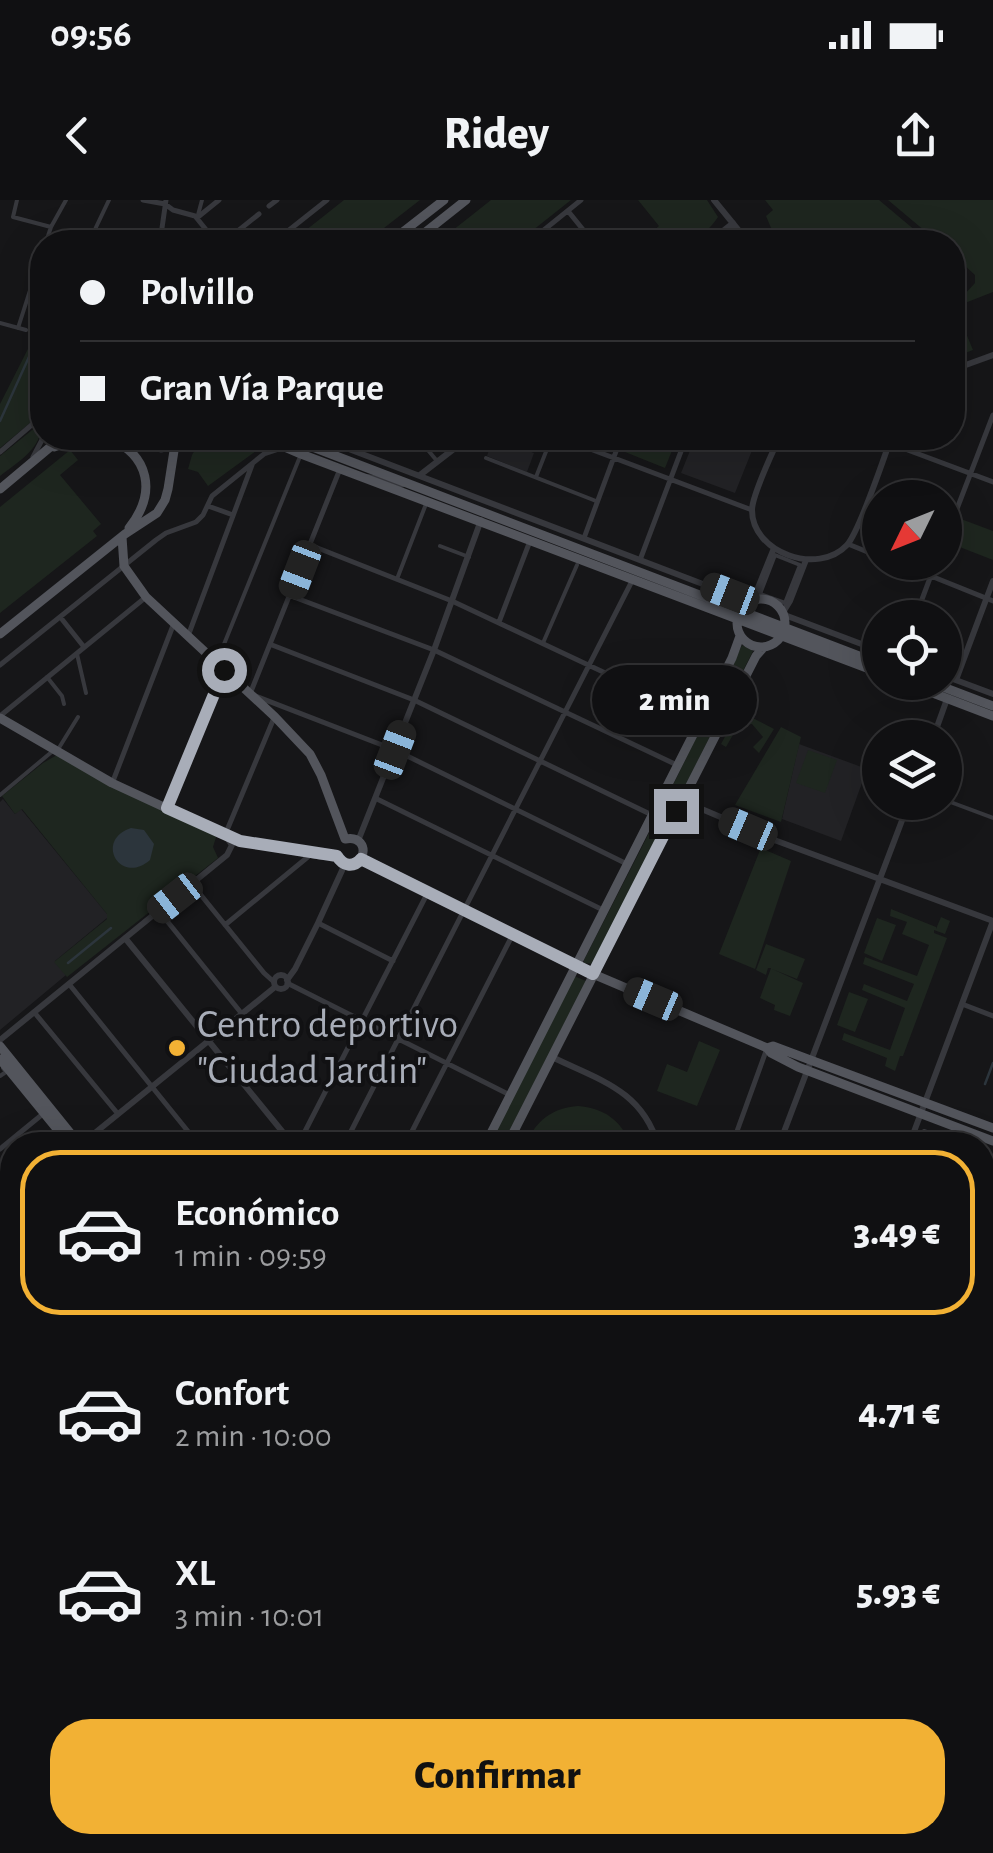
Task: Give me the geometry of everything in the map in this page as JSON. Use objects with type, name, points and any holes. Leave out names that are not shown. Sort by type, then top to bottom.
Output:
[{"type":"main road","points":[[405,230],[444,200]]},
{"type":"main road","points":[[428,230],[466,200]]},
{"type":"main road","points":[[0,488],[48,450]]},
{"type":"main road","points":[[127,450],[141,466],[146,493],[142,509],[124,536],[124,566],[146,597],[302,744],[315,762],[345,839]]},
{"type":"main road","points":[[0,634],[150,519],[161,507],[168,489],[175,450]]},
{"type":"main road","points":[[302,450],[426,502],[739,615]]},
{"type":"main road","points":[[309,450],[408,482],[862,665]]},
{"type":"main road","points":[[754,599],[772,602],[782,614],[782,632],[775,643],[764,647],[749,644],[737,628],[739,615],[754,599]]},
{"type":"main road","points":[[782,632],[862,658]]},
{"type":"main road","points":[[491,1132],[740,636]]},
{"type":"main road","points":[[513,1132],[753,661],[764,647]]},
{"type":"main road","points":[[962,694],[993,706]]},
{"type":"main road","points":[[950,700],[993,716]]},
{"type":"main road","points":[[1,720],[112,784],[226,836],[354,864],[364,851],[358,841],[345,839],[337,846],[341,860]]},
{"type":"main road","points":[[361,859],[593,974],[767,1048],[807,1071],[969,1132]]},
{"type":"main road","points":[[0,1043],[7,1073],[67,1132]]},
{"type":"main road","points":[[767,1048],[773,1046],[993,1128]]},
{"type":"main road","points":[[0,1062],[59,1132]]},
{"type":"street","points":[[18,200],[13,217],[51,227]]},
{"type":"street","points":[[50,230],[66,200]]},
{"type":"street","points":[[95,230],[109,200]]},
{"type":"street","points":[[143,200],[166,202],[174,211],[197,218],[208,230]]},
{"type":"street","points":[[197,218],[202,200]]},
{"type":"street","points":[[197,218],[219,200]]},
{"type":"street","points":[[237,230],[277,200]]},
{"type":"street","points":[[289,230],[328,200]]},
{"type":"street","points":[[544,230],[581,200]]},
{"type":"street","points":[[714,200],[737,230]]},
{"type":"street","points":[[162,230],[166,202]]},
{"type":"street","points":[[568,211],[583,230]]},
{"type":"street","points":[[725,230],[733,224]]},
{"type":"street","points":[[18,328],[30,291]]},
{"type":"street","points":[[0,323],[30,332]]},
{"type":"street","points":[[965,366],[993,356]]},
{"type":"street","points":[[962,495],[993,415]]},
{"type":"street","points":[[0,452],[30,426]]},
{"type":"street","points":[[31,464],[37,450]]},
{"type":"street","points":[[0,666],[166,533],[196,522],[212,496],[272,450]]},
{"type":"street","points":[[351,450],[754,599],[785,603],[800,565],[775,556],[754,599]]},
{"type":"street","points":[[428,450],[438,462]]},
{"type":"street","points":[[364,477],[373,476],[399,486],[453,450]]},
{"type":"street","points":[[536,478],[547,450]]},
{"type":"street","points":[[592,450],[752,510]]},
{"type":"street","points":[[584,538],[616,450]]},
{"type":"street","points":[[640,560],[682,450]]},
{"type":"street","points":[[774,450],[752,510],[758,528],[774,548],[806,560],[832,556],[848,544],[886,450]]},
{"type":"street","points":[[914,450],[993,482]]},
{"type":"street","points":[[486,458],[596,501]]},
{"type":"street","points":[[167,808],[299,459]]},
{"type":"street","points":[[188,636],[253,462]]},
{"type":"street","points":[[340,468],[250,694],[395,750],[628,864]]},
{"type":"street","points":[[396,579],[426,502]]},
{"type":"street","points":[[207,506],[233,516]]},
{"type":"street","points":[[358,841],[470,556],[482,522],[477,511]]},
{"type":"street","points":[[499,622],[530,541]]},
{"type":"street","points":[[848,544],[862,549]]},
{"type":"street","points":[[310,545],[452,601],[701,718]]},
{"type":"street","points":[[440,546],[470,556]]},
{"type":"street","points":[[754,599],[774,548]]},
{"type":"street","points":[[806,560],[782,614],[862,644]]},
{"type":"street","points":[[543,643],[577,565]]},
{"type":"street","points":[[351,1132],[633,579]]},
{"type":"street","points":[[941,580],[990,599]]},
{"type":"street","points":[[962,666],[990,599],[993,581]]},
{"type":"street","points":[[291,596],[434,650],[677,766]]},
{"type":"street","points":[[1,720],[146,597]]},
{"type":"street","points":[[60,617],[84,647]]},
{"type":"street","points":[[112,784],[174,623]]},
{"type":"street","points":[[272,645],[414,700],[652,815]]},
{"type":"street","points":[[77,653],[86,693]]},
{"type":"street","points":[[47,678],[64,704]]},
{"type":"street","points":[[962,682],[993,694]]},
{"type":"street","points":[[0,794],[56,751],[78,717]]},
{"type":"street","points":[[0,1043],[229,853],[232,844],[226,836],[275,718]]},
{"type":"street","points":[[664,792],[777,841],[993,921],[914,1132]]},
{"type":"street","points":[[377,799],[604,911]]},
{"type":"street","points":[[962,806],[993,818]]},
{"type":"street","points":[[784,1132],[902,820]]},
{"type":"street","points":[[225,924],[312,854]]},
{"type":"street","points":[[192,884],[264,973],[284,988],[318,923],[341,860]]},
{"type":"street","points":[[306,1132],[428,892]]},
{"type":"street","points":[[158,911],[242,1014]]},
{"type":"street","points":[[318,923],[393,961]]},
{"type":"street","points":[[413,1132],[513,934]]},
{"type":"street","points":[[125,938],[279,1132]]},
{"type":"street","points":[[287,982],[510,1095]]},
{"type":"street","points":[[69,984],[187,1132]]},
{"type":"street","points":[[96,1132],[275,984]]},
{"type":"street","points":[[962,1004],[993,1016]]},
{"type":"street","points":[[34,1012],[118,1114]]},
{"type":"street","points":[[737,1132],[767,1048]]},
{"type":"street","points":[[551,1056],[635,1102],[653,1132]]},
{"type":"street","points":[[21,1132],[44,1113]]},
{"type":"shaded area","points":[[344,200],[420,200],[381,230],[306,230]]},
{"type":"shaded area","points":[[491,200],[571,200],[533,230],[453,230]]},
{"type":"shaded area","points":[[638,200],[707,200],[718,217],[707,230],[654,230],[659,226]]},
{"type":"shaded area","points":[[765,200],[879,200],[915,230],[772,230],[766,216],[773,210]]},
{"type":"shaded area","points":[[888,200],[993,200],[993,292],[965,303],[965,294],[975,283],[975,275],[965,266],[965,230],[924,230]]},
{"type":"shaded area","points":[[965,331],[973,350],[965,353]]},
{"type":"shaded area","points":[[30,345],[30,423],[0,448],[0,404]]},
{"type":"shaded area","points":[[30,432],[31,450],[0,476],[0,456]]},
{"type":"shaded area","points":[[70,450],[78,460],[60,475],[101,524],[93,531],[97,536],[0,613],[0,507]]},
{"type":"shaded area","points":[[195,450],[258,450],[208,486],[198,472],[188,469]]},
{"type":"shaded area","points":[[489,450],[534,453],[527,472],[487,456]]},
{"type":"shaded area","points":[[626,450],[672,450],[665,468]]},
{"type":"shaded area","points":[[690,450],[752,450],[735,493],[681,473]]},
{"type":"shaded area","points":[[962,519],[993,531],[993,560],[962,548]]},
{"type":"shaded area","points":[[742,645],[753,651],[678,795],[670,791]]},
{"type":"shaded area","points":[[739,711],[774,729],[759,753],[753,747],[763,737],[752,724],[738,726],[726,747],[721,744]]},
{"type":"shaded area","points":[[781,727],[801,737],[781,822],[735,805]]},
{"type":"shaded area","points":[[799,744],[862,767],[862,783],[841,841],[782,819]]},
{"type":"shaded area","points":[[808,750],[837,760],[825,793],[796,783]]},
{"type":"shaded area","points":[[57,755],[217,834],[213,847],[218,858],[67,977],[54,962],[107,919],[107,914],[22,809],[15,814],[2,796]]},
{"type":"shaded area","points":[[667,798],[674,805],[594,964],[584,963],[584,960]]},
{"type":"shaded area","points":[[3,799],[15,814],[21,809],[107,918],[55,961],[66,975],[0,1030],[0,802]]},
{"type":"shaded area","points":[[131,828],[144,830],[154,844],[150,860],[129,868],[115,858],[113,850],[120,834]]},
{"type":"shaded area","points":[[763,849],[791,861],[755,969],[719,954]]},
{"type":"shaded area","points":[[891,909],[936,929],[941,917],[950,921],[945,934],[934,930],[947,938],[895,1071],[885,1066],[887,1058],[842,1040],[844,1033],[890,1050],[905,1008],[862,990],[864,984],[907,1001],[914,984],[863,964],[865,957],[917,976],[929,945],[902,934],[907,922],[890,916]]},
{"type":"shaded area","points":[[877,918],[896,925],[882,961],[864,953]]},
{"type":"shaded area","points":[[766,944],[805,959],[797,979],[772,969],[803,983],[790,1016],[774,1010],[775,1005],[760,998],[771,968],[766,975],[756,970]]},
{"type":"shaded area","points":[[574,976],[586,981],[509,1132],[496,1132]]},
{"type":"shaded area","points":[[849,992],[868,999],[855,1032],[837,1025]]},
{"type":"shaded area","points":[[699,1041],[720,1050],[697,1106],[657,1091],[667,1064],[687,1072]]},
{"type":"shaded area","points":[[578,1106],[596,1109],[624,1132],[532,1132],[546,1117]]},
{"type":"waterway","points":[[0,421],[30,355]]},
{"type":"waterway","points":[[68,963],[111,928]]},
{"type":"waterway","points":[[985,1084],[993,1063]]},
{"type":"place","name":"Centro deportivo \"Ciudad Jardin\"","points":[[177,1048]]},
{"type":"route","points":[[224,670],[167,808],[240,841],[337,856],[348,865],[361,859],[593,974],[676,811]]}]
